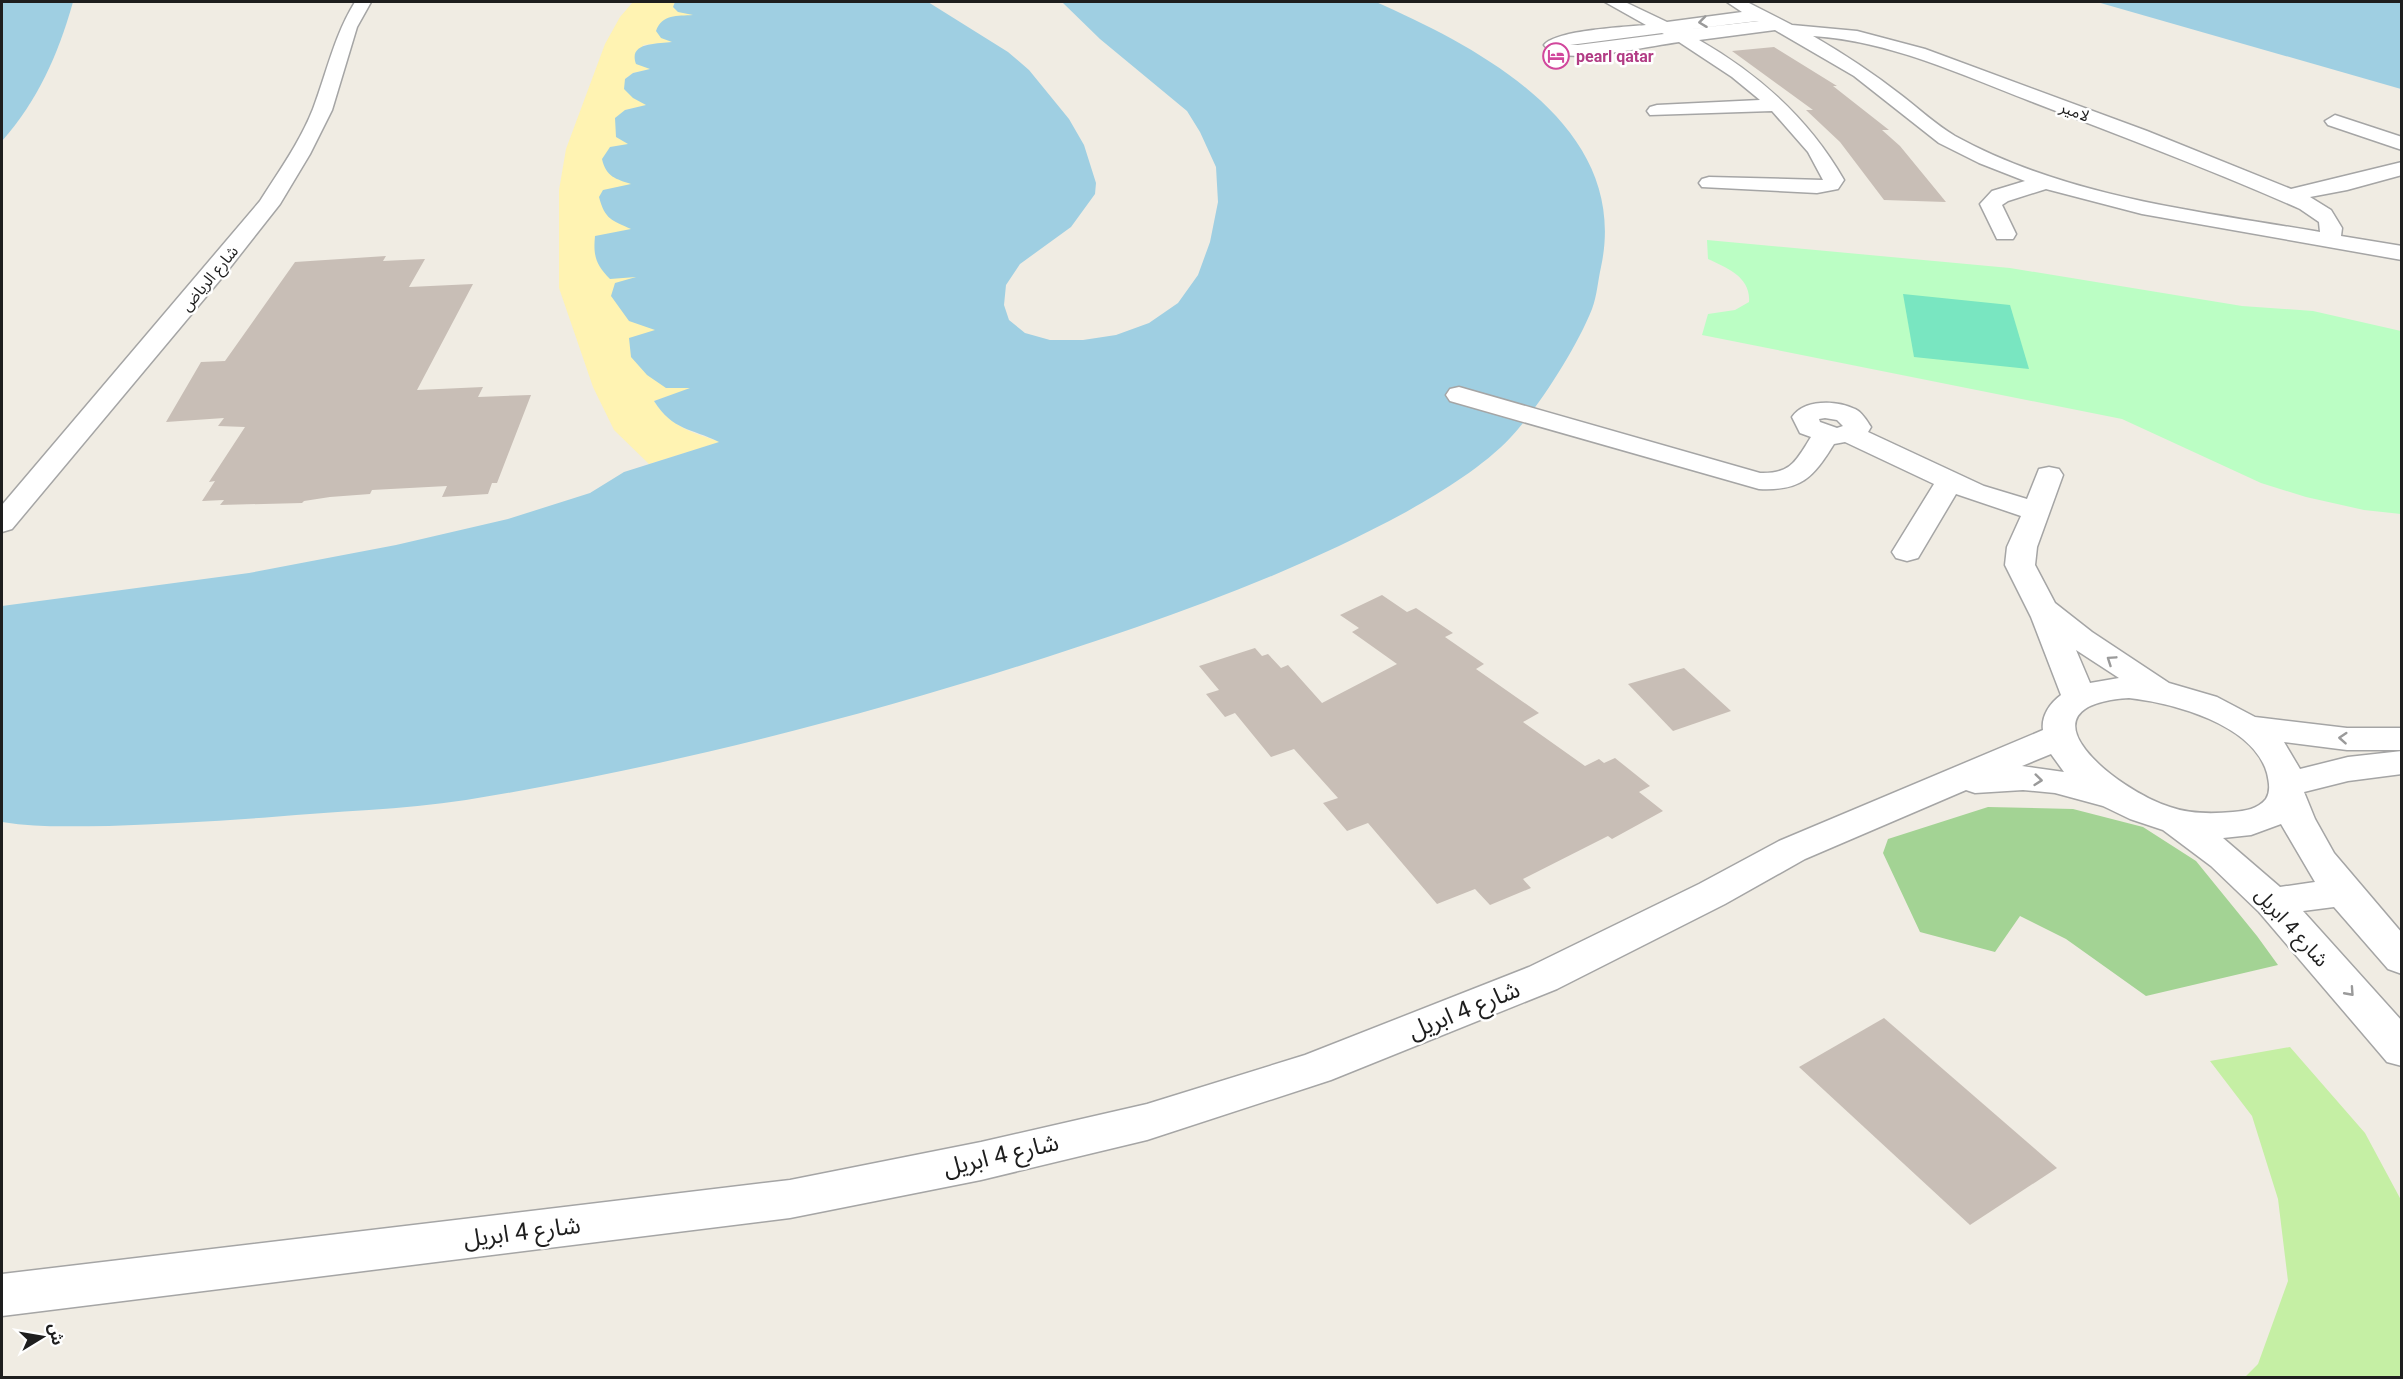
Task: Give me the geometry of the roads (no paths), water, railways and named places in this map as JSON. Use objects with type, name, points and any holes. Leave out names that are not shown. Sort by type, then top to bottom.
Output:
[{"type":"street","name":"شارع الرياض","points":[[2,523],[74,440],[269,204],[300,154],[322,110],[348,27],[363,2]]},
{"type":"street","points":[[1613,2],[1673,32],[1733,71],[1774,105],[1810,141],[1828,169],[1833,183],[1817,187],[1709,183]]},
{"type":"street","name":"لامير","points":[[1735,2],[1777,23],[1860,72],[1946,139],[1986,159],[2045,182],[2142,208],[2402,253]]},
{"type":"street","points":[[1673,32],[1571,51],[1560,50],[1553,45],[1566,40],[1777,23]]},
{"type":"street","name":"لامير","points":[[1777,23],[1841,32],[1881,41],[2075,111],[2299,200],[2320,211],[2332,226],[2328,239]]},
{"type":"street","points":[[1657,111],[1774,105]]},
{"type":"street","points":[[2335,121],[2402,144]]},
{"type":"street","points":[[2299,200],[2346,191],[2347,184],[2402,168]]},
{"type":"street","points":[[2005,234],[1991,204],[2000,196],[2045,182]]},
{"type":"street","points":[[1459,395],[1759,481],[1781,482],[1796,478],[1840,418],[1954,482],[1980,494],[2043,494],[2022,547],[2020,565],[2059,644],[2079,698]]},
{"type":"street","points":[[1907,552],[1954,482]]},
{"type":"street","points":[[2032,589],[2043,605],[2074,634],[2161,691]]},
{"type":"street","points":[[2402,762],[2348,769],[2288,789],[2272,814],[2238,826],[2216,827],[2168,819],[2119,799],[2076,767],[2065,749],[2060,733],[2061,719],[2067,708],[2079,698],[2101,690],[2129,688],[2161,691],[2207,705],[2248,727],[2277,755],[2288,789],[2306,841],[2342,892],[2402,959]]},
{"type":"street","points":[[2248,727],[2347,739],[2402,740]]},
{"type":"street","name":"شارع 4 ابريل","points":[[2,1295],[790,1199],[981,1161],[1147,1122],[1316,1068],[1543,978],[1712,894],[1792,850],[2053,740],[2060,733]]},
{"type":"street","name":"شارع 4 ابريل","points":[[1938,788],[1985,779],[2035,779],[2063,783],[2119,799]]},
{"type":"street","name":"شارع 4 ابريل","points":[[2168,819],[2224,857],[2272,902],[2402,1050]]},
{"type":"street","points":[[2272,902],[2342,892]]},
{"type":"water","points":[[2,2],[73,2],[61,40],[45,76],[26,109],[2,141]]},
{"type":"water","points":[[675,2],[928,2],[1008,52],[1029,70],[1069,119],[1084,145],[1096,183],[1095,194],[1071,227],[1020,264],[1006,285],[1004,305],[1009,320],[1025,333],[1050,340],[1083,340],[1116,335],[1149,323],[1178,303],[1198,275],[1210,242],[1218,202],[1216,167],[1200,132],[1187,111],[1100,39],[1062,2],[1376,2],[1460,44],[1502,70],[1540,100],[1571,134],[1593,173],[1604,217],[1601,267],[1594,304],[1567,358],[1545,393],[1511,437],[1475,469],[1406,512],[1274,575],[1172,615],[1055,654],[889,705],[721,749],[551,785],[466,800],[231,820],[109,826],[29,825],[2,822],[2,606],[249,573],[396,545],[508,519],[590,493],[624,472],[719,442],[683,428],[668,418],[654,401],[690,388],[666,388],[647,375],[631,357],[629,338],[655,330],[629,321],[611,296],[615,283],[636,277],[610,279],[596,260],[595,236],[631,229],[607,215],[599,197],[603,190],[631,184],[609,174],[602,159],[610,147],[628,144],[616,137],[615,118],[625,110],[646,105],[633,98],[624,89],[625,79],[633,73],[650,69],[636,64],[636,52],[640,48],[672,42],[661,38],[656,31],[662,21],[676,16],[693,15],[678,12],[673,7]]},
{"type":"water","points":[[2097,2],[2401,2],[2401,89]]},
{"type":"place","name":"pearl qatar","points":[[1556,56]]}]
